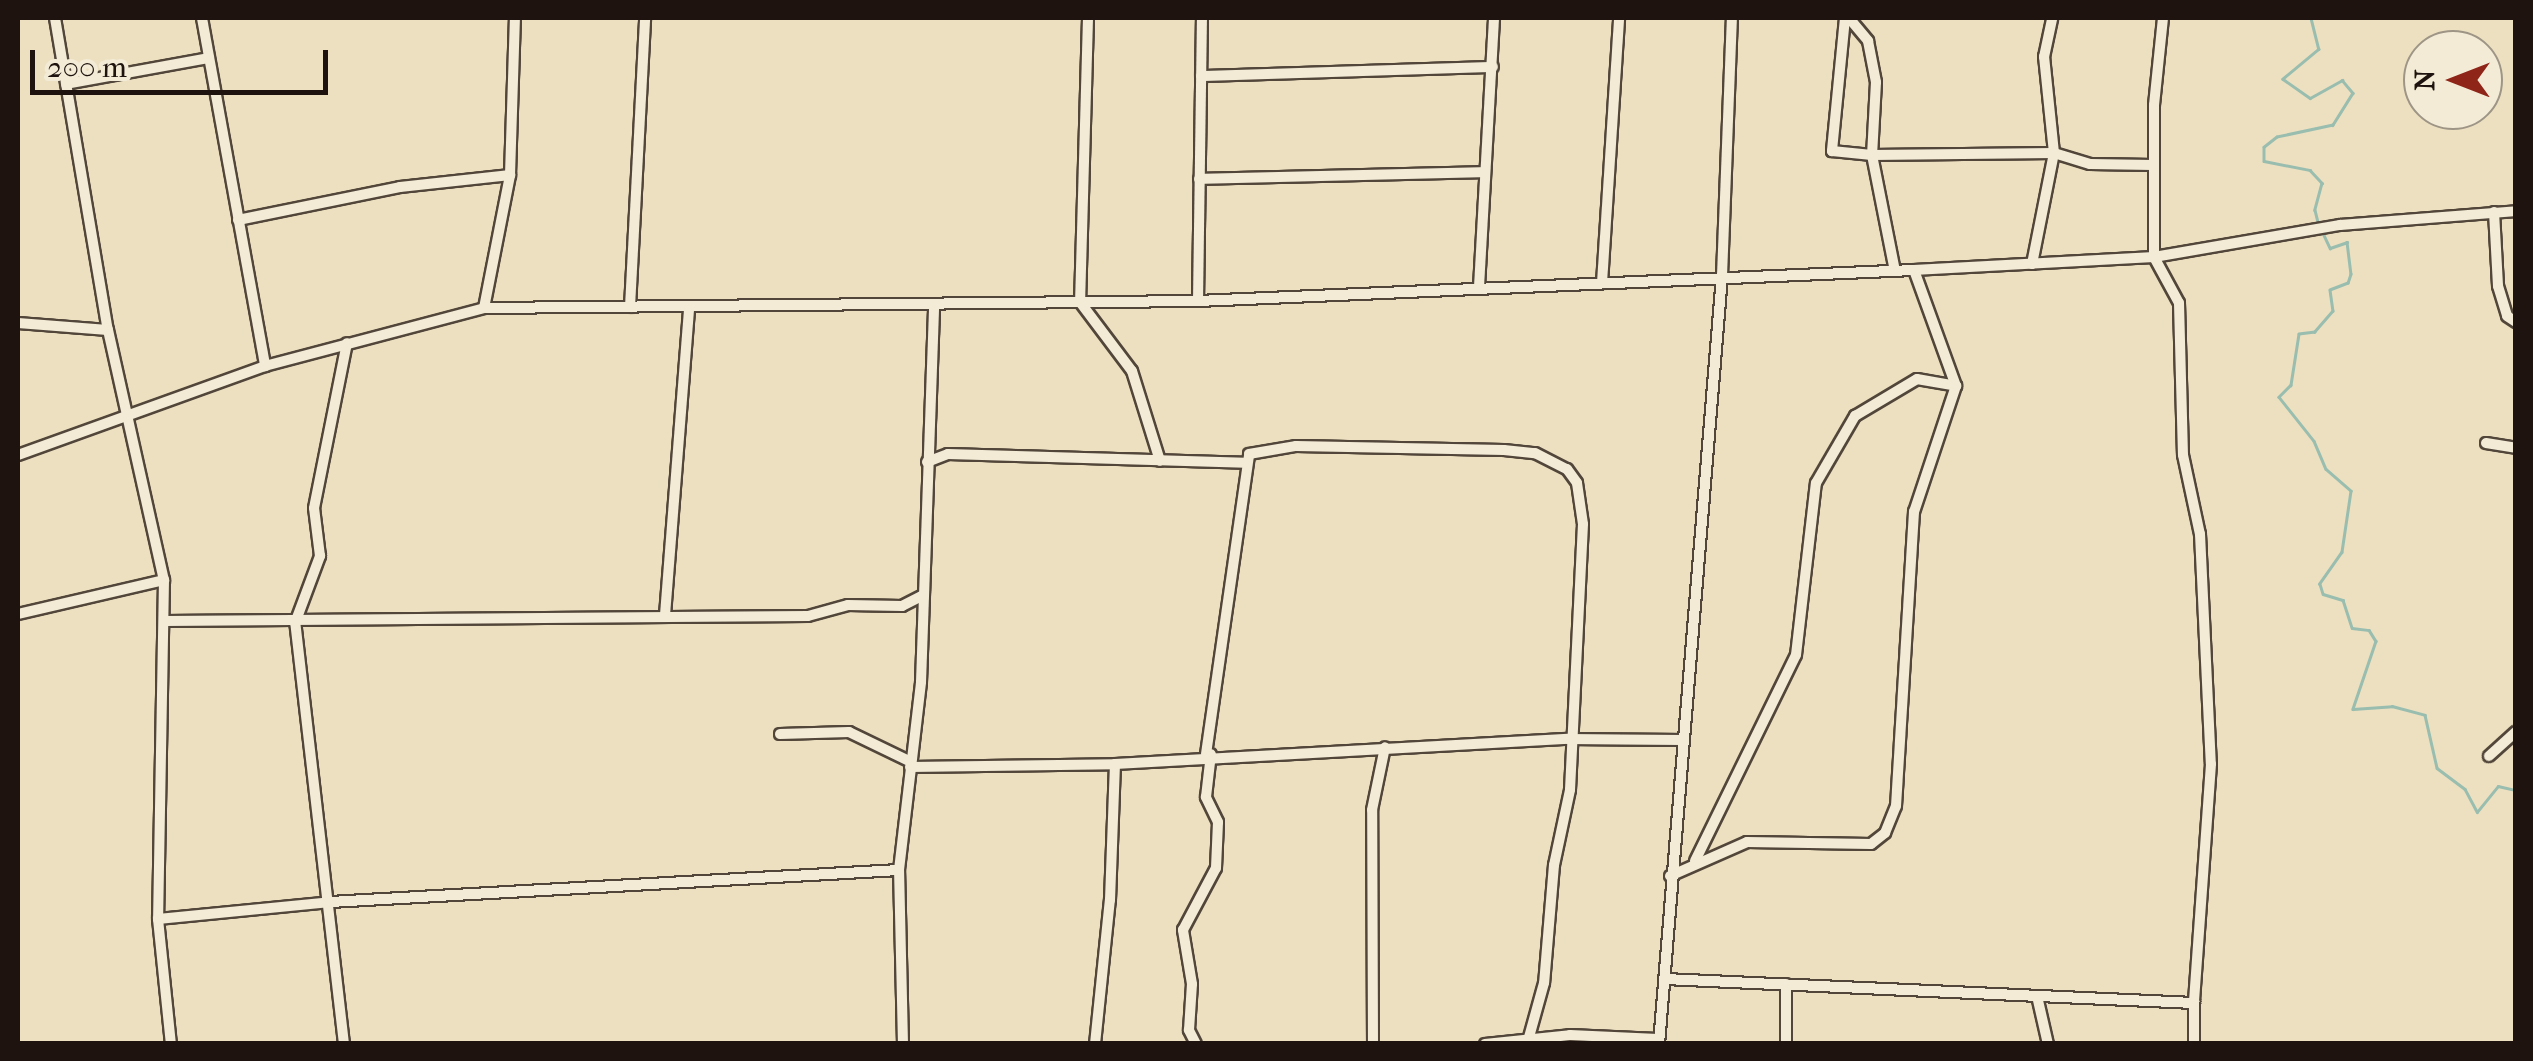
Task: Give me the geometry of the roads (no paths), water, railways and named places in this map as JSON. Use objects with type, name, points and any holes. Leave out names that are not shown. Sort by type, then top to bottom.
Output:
[{"type":"street","points":[[55,18],[108,330],[164,580],[158,919],[170,1044]]},
{"type":"street","points":[[202,18],[265,366]]},
{"type":"street","points":[[484,308],[510,175],[514,18]]},
{"type":"street","points":[[630,307],[645,18]]},
{"type":"street","points":[[1088,18],[1080,302],[1132,371],[1160,460]]},
{"type":"street","points":[[1198,302],[1202,18]]},
{"type":"street","points":[[1478,287],[1494,18]]},
{"type":"street","points":[[1602,283],[1619,18]]},
{"type":"street","points":[[1485,1044],[1534,1039],[1658,1041],[1722,276],[1732,18]]},
{"type":"street","points":[[1847,18],[1868,41],[1876,82],[1872,154],[1895,271]]},
{"type":"street","points":[[1847,18],[1832,151],[2054,153],[2090,164],[2153,166]]},
{"type":"street","points":[[2032,264],[2054,153],[2044,57],[2052,18]]},
{"type":"street","points":[[2163,18],[2153,166],[2154,257],[2179,303],[2186,486],[2200,534],[2212,812],[2194,1003],[2194,1044]]},
{"type":"street","points":[[66,84],[208,58]]},
{"type":"street","points":[[1201,76],[1493,68]]},
{"type":"street","points":[[1199,179],[1486,172]]},
{"type":"street","points":[[238,220],[400,187],[510,175]]},
{"type":"street","points":[[2494,212],[2498,286],[2507,316],[2516,322]]},
{"type":"street","points":[[18,456],[265,366],[484,308],[1198,302],[1895,271],[2154,257],[2340,225],[2516,212]]},
{"type":"street","points":[[1670,876],[1695,861],[1747,842],[1779,838],[1857,846],[1885,833],[1896,806],[1914,512],[1956,386],[1914,270]]},
{"type":"street","points":[[665,615],[689,307]]},
{"type":"street","points":[[902,1044],[899,870],[911,764],[922,596],[934,307]]},
{"type":"street","points":[[18,323],[108,330]]},
{"type":"street","points":[[344,1044],[295,623],[320,556],[314,508],[346,343]]},
{"type":"street","points":[[1695,861],[1796,655],[1816,482],[1855,416],[1917,379],[1956,386]]},
{"type":"street","points":[[2486,443],[2516,448]]},
{"type":"street","points":[[1196,1044],[1189,1030],[1192,984],[1183,930],[1216,868],[1218,822],[1206,797],[1208,754],[1244,463],[1260,448],[1378,445],[1534,452],[1567,469],[1577,483],[1583,524],[1568,739],[1570,790],[1554,865],[1544,983],[1534,1039]]},
{"type":"street","points":[[927,462],[948,454],[1244,463]]},
{"type":"street","points":[[18,614],[164,580]]},
{"type":"street","points":[[165,621],[295,623],[808,616],[848,605],[902,606],[922,596]]},
{"type":"street","points":[[780,734],[848,732],[911,764],[1115,764],[1208,754],[1386,746],[1568,739],[1683,740]]},
{"type":"street","points":[[2489,756],[2516,732]]},
{"type":"street","points":[[1372,1044],[1372,810],[1386,746]]},
{"type":"street","points":[[1095,1044],[1110,900],[1115,764]]},
{"type":"street","points":[[158,919],[330,902],[899,870]]},
{"type":"street","points":[[1664,978],[2194,1003]]},
{"type":"street","points":[[1786,984],[1786,1044]]},
{"type":"street","points":[[2037,996],[2048,1044]]},
{"type":"waterway","points":[[2311,18],[2319,49],[2283,79],[2310,98],[2342,80],[2353,93],[2333,125],[2277,137],[2264,147],[2264,161],[2310,170],[2322,183],[2315,210],[2319,226]]},
{"type":"waterway","points":[[2323,233],[2330,248],[2347,242],[2351,274],[2348,283],[2330,290],[2333,311],[2315,332],[2299,334],[2291,385],[2279,397],[2314,441],[2326,469],[2351,491],[2342,552],[2320,584],[2323,594],[2343,600],[2352,628],[2369,630],[2376,641],[2353,709],[2392,706],[2425,715],[2437,768],[2465,789],[2477,812],[2498,786],[2516,790]]}]
